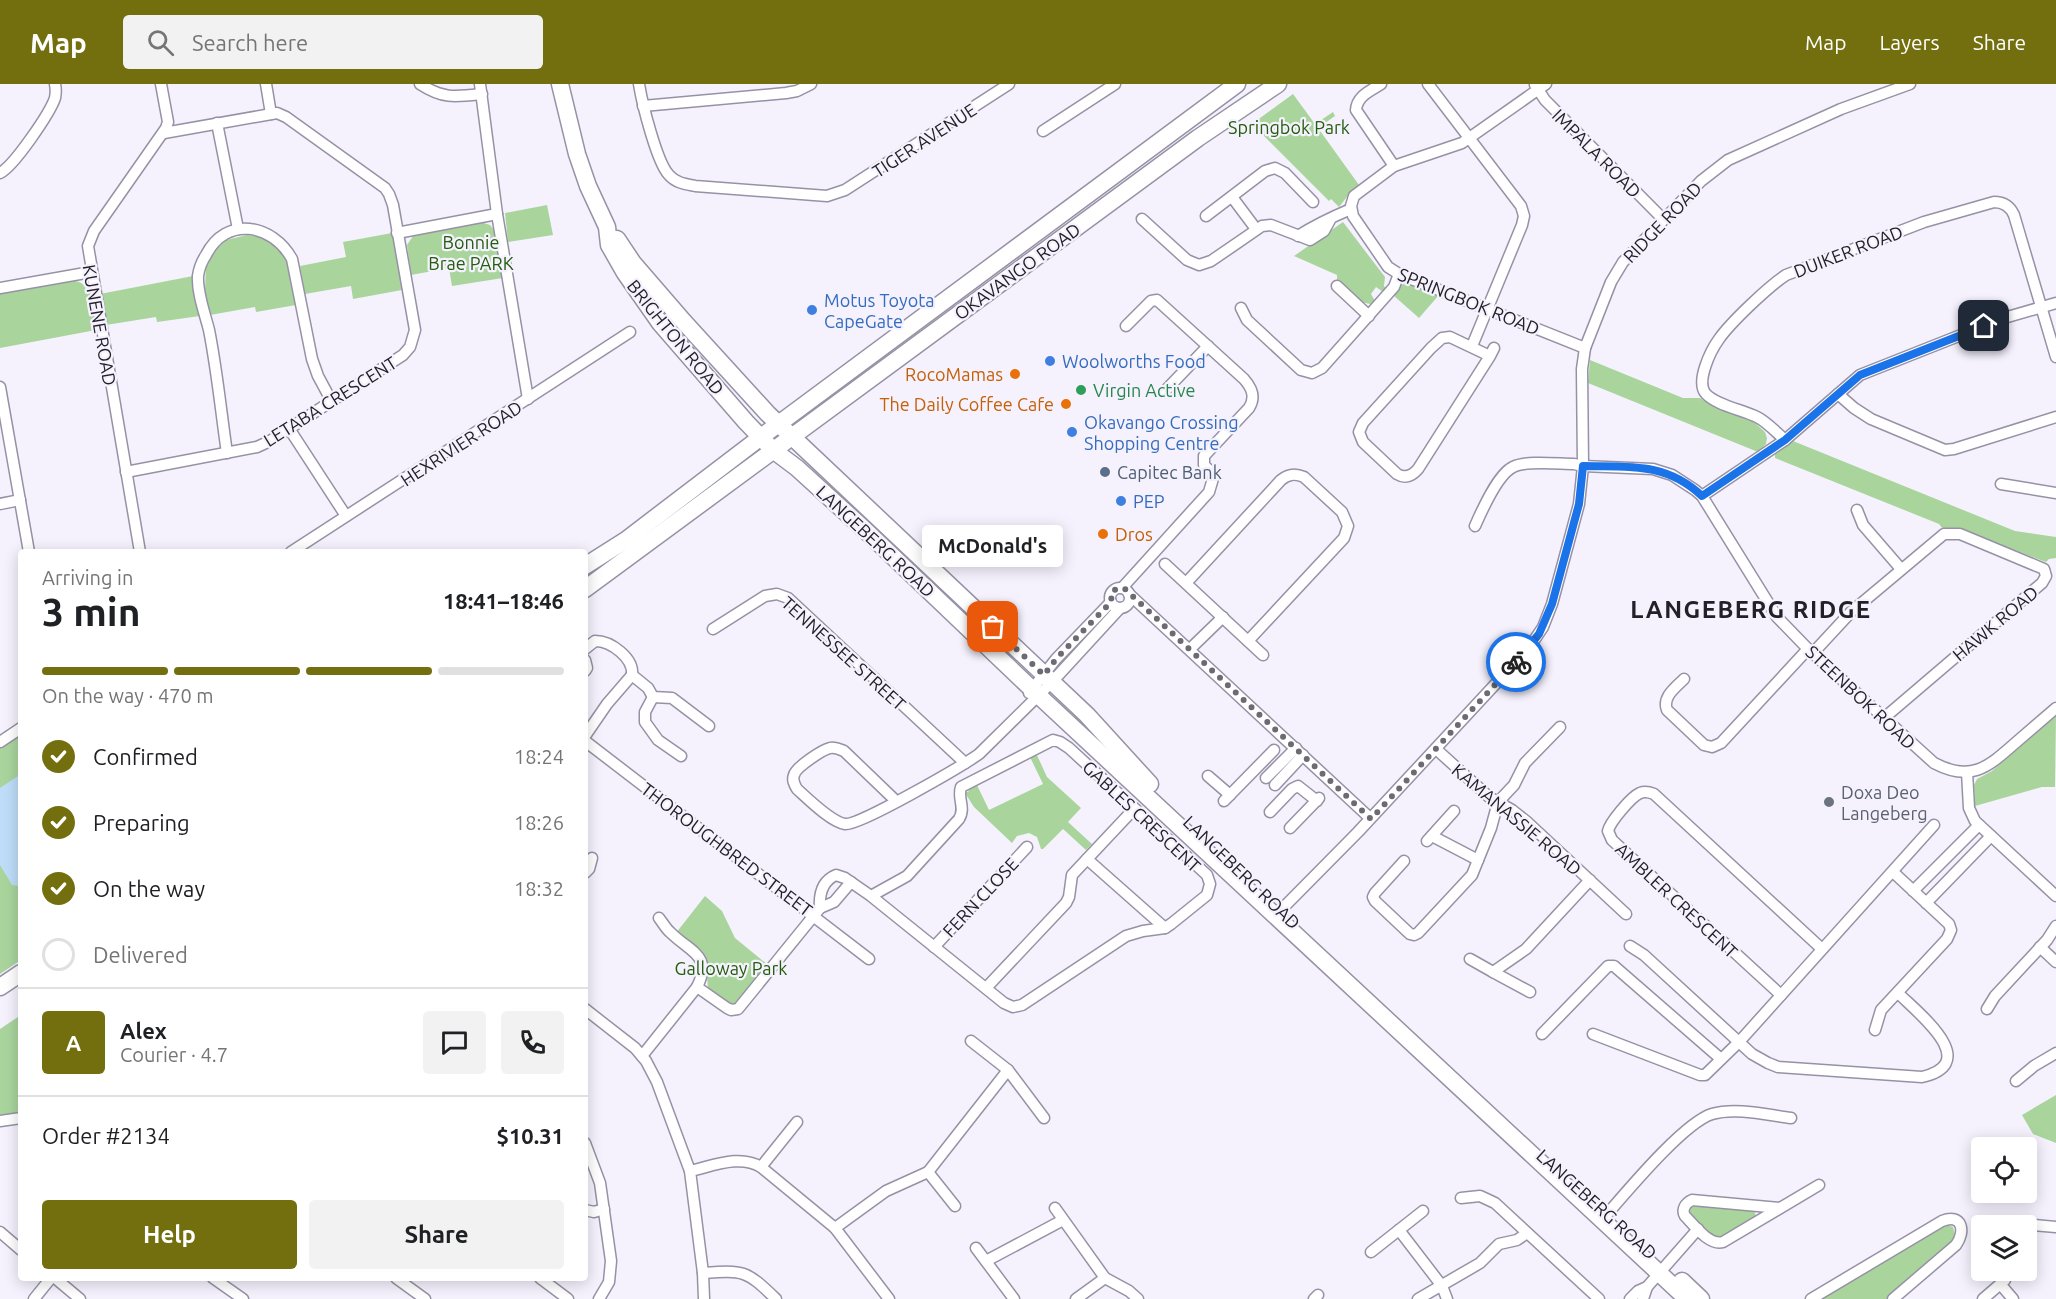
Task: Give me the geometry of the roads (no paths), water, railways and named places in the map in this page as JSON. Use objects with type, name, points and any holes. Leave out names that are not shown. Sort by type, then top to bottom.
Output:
[{"type":"main road","name":"BRIGHTON ROAD","points":[[560,84],[577,154],[588,186],[607,227],[633,263],[684,322],[791,437]]},
{"type":"main road","name":"OKAVANGO ROAD","points":[[588,564],[626,540],[760,436],[1237,84]]},
{"type":"main road","name":"OKAVANGO ROAD","points":[[588,586],[1198,138],[1278,84]]},
{"type":"main road","name":"BRIGHTON ROAD","points":[[607,227],[609,245],[625,273],[660,322],[773,450]]},
{"type":"main road","name":"LANGEBERG ROAD","points":[[791,437],[1103,730],[1161,795],[1278,913]]},
{"type":"main road","name":"LANGEBERG ROAD","points":[[773,450],[797,468],[1035,691],[1403,1026],[1662,1270],[1701,1299]]},
{"type":"main road","points":[[0,981],[18,969]]},
{"type":"main road","points":[[0,987],[18,975]]},
{"type":"main road","name":"LANGEBERG ROAD","points":[[1662,1270],[1687,1299]]},
{"type":"street","points":[[0,173],[12,164],[50,109],[56,96],[55,84]]},
{"type":"street","points":[[161,84],[168,123],[164,133]]},
{"type":"street","points":[[164,133],[271,114],[266,84]]},
{"type":"street","points":[[420,84],[445,97],[481,89],[497,213],[528,399]]},
{"type":"street","points":[[639,84],[643,106],[786,93],[797,91],[811,84]]},
{"type":"street","name":"TIGER AVENUE","points":[[643,106],[662,165],[668,175],[681,183],[827,196],[837,194],[1009,84]]},
{"type":"street","points":[[1043,131],[1114,84]]},
{"type":"street","points":[[1381,84],[1360,97],[1356,110],[1394,166]]},
{"type":"street","points":[[1428,84],[1521,206],[1523,213],[1522,225],[1472,346]]},
{"type":"street","name":"RIDGE ROAD","points":[[1278,913],[1436,749],[1529,648],[1543,627],[1568,551],[1579,504],[1583,466],[1582,369],[1585,348],[1614,275],[1635,247],[1710,173],[1737,155],[1857,102],[1911,84]]},
{"type":"street","points":[[1142,219],[1187,260],[1199,265],[1211,261],[1256,229],[1271,225],[1298,236],[1321,221],[1330,220],[1351,208],[1354,196],[1394,166],[1462,143],[1539,86]]},
{"type":"street","name":"IMPALA ROAD","points":[[1539,86],[1545,100],[1663,219]]},
{"type":"street","name":"LETABA CRESCENT","points":[[126,472],[257,447],[290,430],[403,355],[412,342],[415,330],[391,197],[385,188],[286,117],[277,113],[271,114]]},
{"type":"street","points":[[218,123],[238,229]]},
{"type":"street","name":"KUNENE ROAD","points":[[139,549],[88,252],[91,236],[164,133]]},
{"type":"street","points":[[1206,216],[1265,171],[1275,168],[1285,173],[1313,202]]},
{"type":"street","points":[[1232,197],[1256,229]]},
{"type":"street","name":"DUIKER ROAD","points":[[1785,440],[1760,418],[1710,397],[1704,390],[1701,379],[1720,338],[1786,275],[1924,222],[1997,202],[2009,207],[2014,215],[2041,307]]},
{"type":"street","name":"SPRINGBOK ROAD","points":[[1351,208],[1353,216],[1386,265],[1399,274],[1585,348]]},
{"type":"street","points":[[398,233],[497,213]]},
{"type":"street","points":[[227,453],[209,332],[198,277],[201,264],[210,247],[220,236],[238,229],[254,229],[267,234],[288,250],[292,259],[312,358],[318,376],[332,402]]},
{"type":"street","points":[[0,288],[91,272]]},
{"type":"street","points":[[1241,308],[1247,320],[1301,370],[1316,372],[1394,287],[1399,274]]},
{"type":"street","points":[[1337,286],[1369,316]]},
{"type":"street","points":[[896,801],[844,751],[838,748],[825,750],[800,767],[794,774],[796,789],[834,819],[842,823],[856,823],[965,764],[979,754],[1016,719],[1035,691],[1048,679],[1056,659],[1123,598],[1131,578],[1209,492],[1214,475],[1204,465],[1204,456],[1250,408],[1253,402],[1250,386],[1157,300],[1150,301],[1126,326]]},
{"type":"street","points":[[1702,496],[1785,440],[1864,373],[2004,318],[2056,303]]},
{"type":"street","points":[[2041,307],[2056,357]]},
{"type":"street","name":"HEXRIVIER ROAD","points":[[296,549],[630,332]]},
{"type":"street","points":[[1450,337],[1472,346],[1492,352],[1416,472],[1407,477],[1397,474],[1363,442],[1359,435],[1361,426],[1442,338],[1450,337]]},
{"type":"street","points":[[1164,392],[1208,346]]},
{"type":"street","points":[[0,387],[28,549]]},
{"type":"street","points":[[1838,394],[1871,419],[1945,450],[2056,417]]},
{"type":"street","points":[[290,430],[346,516]]},
{"type":"street","name":"STEENBOK ROAD","points":[[1475,526],[1483,508],[1508,470],[1525,464],[1643,467],[1662,471],[1681,479],[1702,496],[1774,613],[1810,651],[1934,763],[1947,769],[1967,772]]},
{"type":"street","points":[[1186,583],[1288,475],[1304,477],[1342,512],[1348,526],[1344,538],[1248,641]]},
{"type":"street","points":[[2001,484],[2056,493]]},
{"type":"street","points":[[0,504],[20,500]]},
{"type":"street","points":[[1857,510],[1863,525],[1902,569]]},
{"type":"street","name":"HAWK ROAD","points":[[1684,679],[1667,697],[1666,710],[1704,746],[1715,747],[1851,612],[1939,537],[1953,533],[2044,569],[2046,576],[2042,583],[1884,718]]},
{"type":"street","points":[[1165,564],[1263,655]]},
{"type":"street","name":"TENNESSEE STREET","points":[[713,629],[765,596],[777,594],[788,598],[965,764]]},
{"type":"street","points":[[1123,598],[1146,610],[1190,649],[1371,819]]},
{"type":"street","points":[[1190,649],[1223,617]]},
{"type":"street","points":[[588,647],[595,641],[604,642],[623,654],[633,667],[632,675],[607,704],[588,732]]},
{"type":"street","points":[[632,675],[648,688],[653,697]]},
{"type":"street","points":[[653,697],[672,699],[709,726]]},
{"type":"street","points":[[653,697],[645,712],[645,722],[658,740],[681,756]]},
{"type":"street","points":[[2056,708],[1989,765],[1980,770],[1967,772],[1969,808],[1972,817],[2056,897]]},
{"type":"street","points":[[1404,861],[1373,897],[1410,934],[1414,935],[1472,875],[1491,828],[1498,802],[1514,785],[1525,763],[1560,727]]},
{"type":"street","points":[[0,742],[18,730]]},
{"type":"street","name":"GABLES CRESCENT","points":[[851,882],[1010,1006],[1022,1005],[1126,936],[1165,928],[1207,895],[1209,879],[1069,748],[1060,742],[1051,741],[962,788],[960,794],[963,810],[959,819],[907,876],[871,897]]},
{"type":"street","name":"THOROUGHBRED STREET","points":[[588,743],[817,912],[869,959]]},
{"type":"street","name":"KAMANASSIE ROAD","points":[[1436,749],[1475,786],[1526,821],[1626,914]]},
{"type":"street","points":[[1208,776],[1227,798],[1275,750]]},
{"type":"street","points":[[1270,782],[1299,752]]},
{"type":"street","points":[[1256,769],[1286,795]]},
{"type":"street","points":[[1270,812],[1298,786],[1318,799],[1290,828]]},
{"type":"street","name":"AMBLER CRESCENT","points":[[1781,996],[1612,840],[1608,831],[1610,824],[1638,794],[1647,792],[1654,794],[1822,949]]},
{"type":"street","points":[[986,988],[1066,903],[1069,897],[1071,875],[1134,809]]},
{"type":"street","points":[[1454,811],[1429,838],[1478,860]]},
{"type":"street","points":[[1593,1034],[1700,1076],[1705,1075],[1739,1042],[1934,825]]},
{"type":"street","points":[[1913,891],[1979,825]]},
{"type":"street","points":[[1926,903],[1991,836]]},
{"type":"street","name":"FERN CLOSE","points":[[934,947],[1027,847]]},
{"type":"street","points":[[588,869],[592,858]]},
{"type":"street","points":[[1087,859],[1165,928]]},
{"type":"street","points":[[1875,1030],[1881,1010],[1950,935],[1949,924],[1893,872]]},
{"type":"street","points":[[697,987],[727,1008],[738,1009],[817,912],[834,902],[851,882],[839,875],[832,876],[820,891],[817,912]]},
{"type":"street","points":[[1493,972],[1526,949],[1590,880]]},
{"type":"street","points":[[642,1056],[697,987],[703,974],[701,961],[695,951],[670,933],[659,918]]},
{"type":"street","points":[[1987,1009],[1995,996],[2056,926]]},
{"type":"street","points":[[1630,946],[1644,955],[1759,1059],[1778,1067],[1929,1076],[1946,1064],[1948,1050],[1939,1034],[1898,993]]},
{"type":"street","points":[[2040,947],[2056,962]]},
{"type":"street","points":[[1470,960],[1530,992]]},
{"type":"street","points":[[1542,1034],[1608,966],[1614,966],[1721,1059]]},
{"type":"street","points":[[588,1011],[642,1056],[657,1082],[690,1171],[703,1273],[704,1299]]},
{"type":"street","points":[[971,1041],[1008,1070],[1044,1118]]},
{"type":"street","points":[[2016,1081],[2034,1066],[2056,1053]]},
{"type":"street","points":[[835,1228],[886,1191],[928,1172],[1008,1070]]},
{"type":"street","points":[[1605,1217],[1677,1139],[1703,1118],[1720,1112],[1791,1118]]},
{"type":"street","points":[[0,1120],[18,1118]]},
{"type":"street","points":[[761,1167],[797,1122]]},
{"type":"street","points":[[588,1151],[600,1182],[611,1276],[599,1299]]},
{"type":"street","points":[[690,1171],[734,1161],[747,1161],[761,1167],[835,1228],[889,1299]]},
{"type":"street","points":[[928,1172],[955,1206]]},
{"type":"street","points":[[1780,1209],[1692,1200],[1686,1206],[1684,1214],[1713,1242],[1721,1243],[1780,1209],[1819,1185]]},
{"type":"street","points":[[1461,1198],[1475,1195],[1491,1200],[1598,1299]]},
{"type":"street","points":[[1055,1208],[1105,1278],[1129,1291],[1138,1299]]},
{"type":"street","points":[[588,1211],[594,1212],[604,1209]]},
{"type":"street","points":[[1371,1252],[1423,1211]]},
{"type":"street","points":[[1811,1299],[1942,1221],[1956,1219],[1960,1223],[1961,1232],[1956,1245],[1899,1297]]},
{"type":"street","points":[[986,1261],[1063,1220]]},
{"type":"street","points":[[2037,1225],[2056,1227]]},
{"type":"street","points":[[1643,1299],[1647,1287],[1698,1229]]},
{"type":"street","points":[[1399,1230],[1442,1286],[1447,1299]]},
{"type":"street","points":[[0,1232],[18,1247]]},
{"type":"street","points":[[1418,1299],[1484,1261],[1499,1244],[1517,1240],[1527,1233]]},
{"type":"street","points":[[976,1248],[1014,1299]]},
{"type":"street","points":[[703,1273],[735,1270],[758,1282],[776,1299]]},
{"type":"street","points":[[1076,1299],[1105,1278]]},
{"type":"street","points":[[34,1299],[50,1281]]},
{"type":"street","points":[[57,1281],[80,1299]]},
{"type":"street","points":[[217,1281],[243,1299]]},
{"type":"street","points":[[400,1281],[425,1299]]},
{"type":"street","points":[[544,1281],[568,1299]]},
{"type":"street","points":[[1983,1299],[2004,1281]]},
{"type":"street","points":[[2001,1285],[2013,1299]]},
{"type":"street","points":[[1630,1299],[1638,1291],[1647,1287]]},
{"type":"water","points":[[18,776],[18,886],[12,885],[0,865],[0,788]]},
{"type":"place","name":"Motus Toyota CapeGate","points":[[812,310]]},
{"type":"place","name":"Woolworths Food","points":[[1050,361]]},
{"type":"place","name":"RocoMamas","points":[[1015,374]]},
{"type":"place","name":"Virgin Active","points":[[1081,390]]},
{"type":"place","name":"The Daily Coffee Cafe","points":[[1066,404]]},
{"type":"place","name":"Okavango Crossing Shopping Centre","points":[[1072,432]]},
{"type":"place","name":"Capitec Bank","points":[[1105,472]]},
{"type":"place","name":"PEP","points":[[1121,501]]},
{"type":"place","name":"Dros","points":[[1103,534]]},
{"type":"place","name":"McDonald's","points":[[993,627]]},
{"type":"place","name":"Doxa Deo Langeberg","points":[[1829,802]]},
{"type":"district","name":"LANGEBERG RIDGE","points":[[1751,609]]},
{"type":"park label","name":"Springbok Park","points":[[1289,127]]},
{"type":"park label","name":"Bonnie Brae PARK","points":[[471,252]]},
{"type":"park label","name":"Galloway Park","points":[[731,968]]}]
